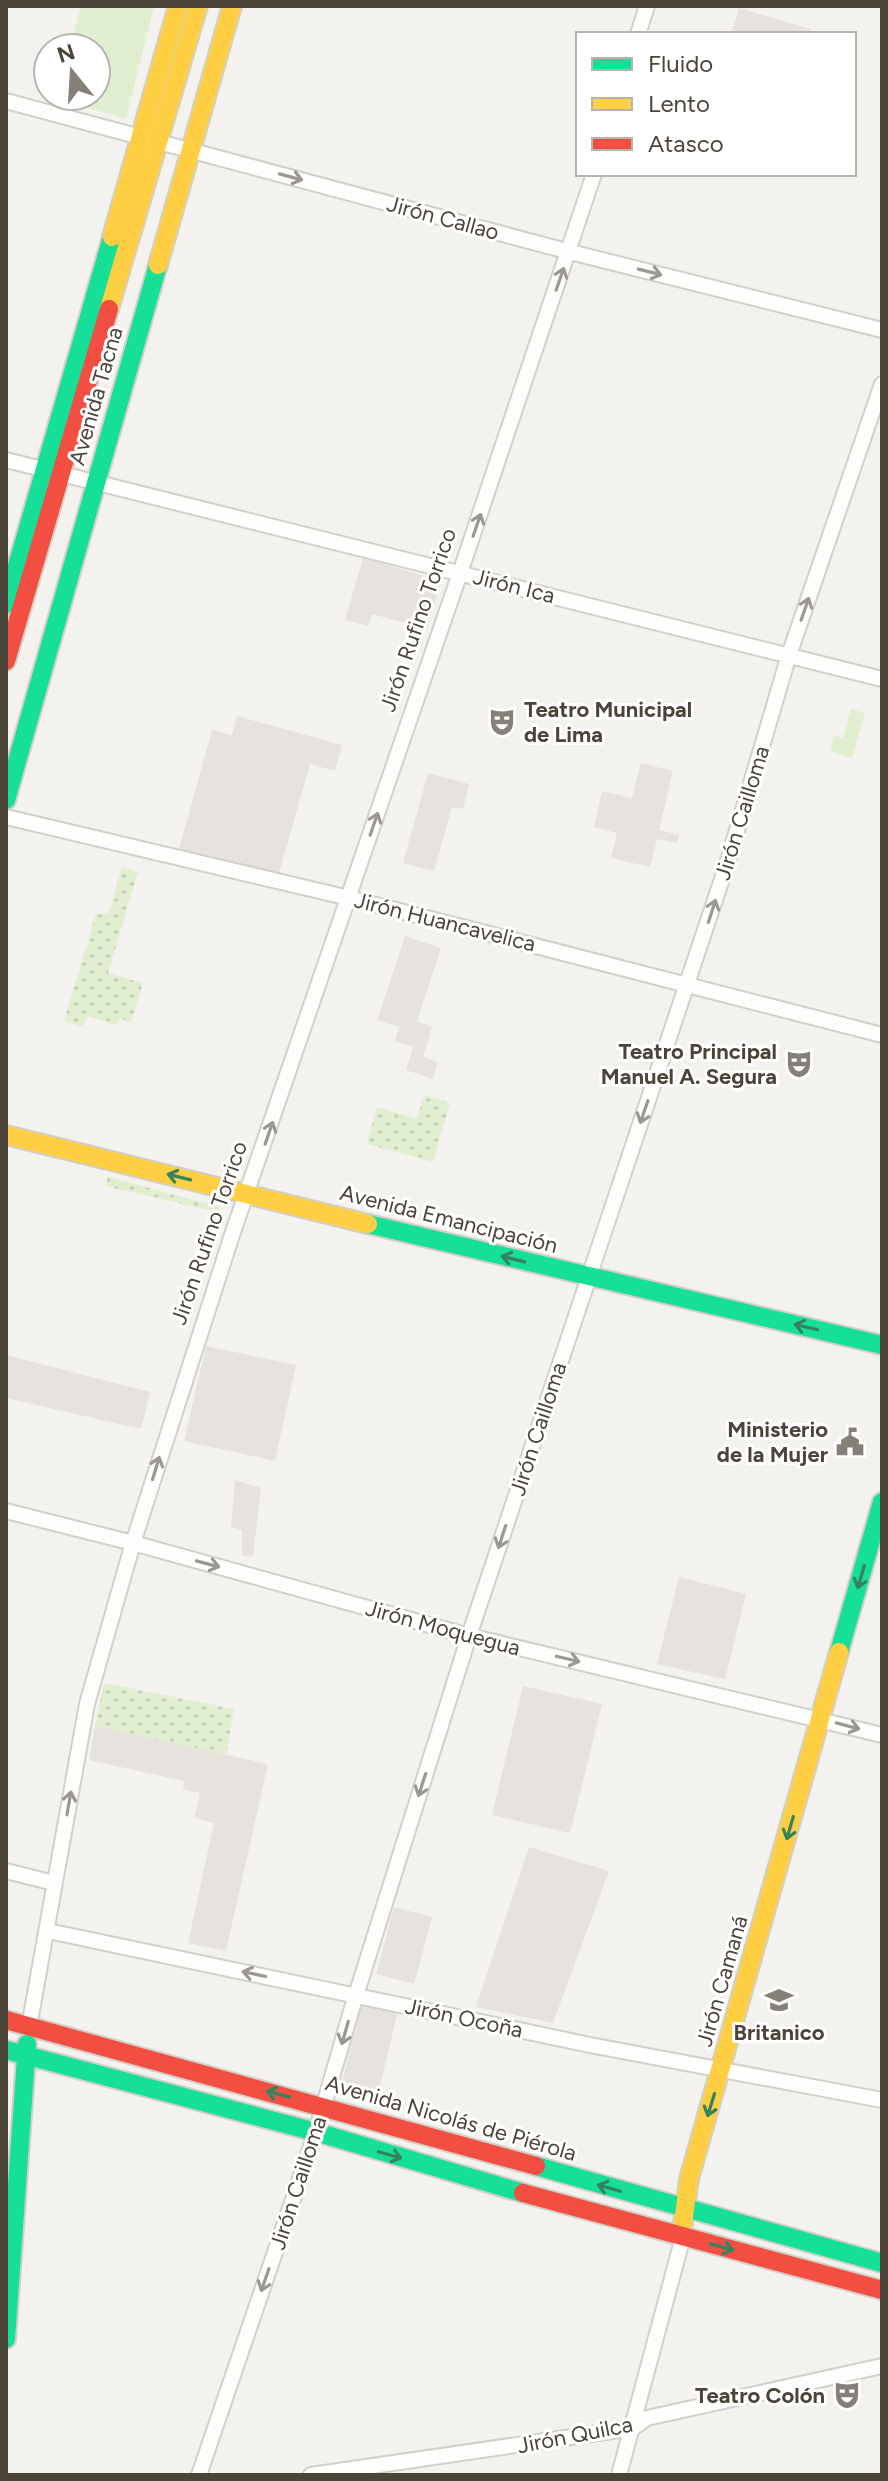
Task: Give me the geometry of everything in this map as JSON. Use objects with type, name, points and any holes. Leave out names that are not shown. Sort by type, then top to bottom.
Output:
[{"type":"main road","name":"Avenida Tacna","points":[[6,661],[53,472],[149,139],[178,6]]},
{"type":"main road","name":"Avenida Tacna","points":[[149,139],[198,6]]},
{"type":"main road","name":"Avenida Tacna","points":[[8,811],[96,482],[232,6]]},
{"type":"main road","name":"Avenida Tacna","points":[[6,604],[53,472]]},
{"type":"main road","name":"Avenida Emancipación","points":[[6,1135],[882,1345]]},
{"type":"main road","name":"Jirón Camaná","points":[[683,2237],[689,2179],[882,1502]]},
{"type":"main road","name":"Avenida Nicolás de Piérola","points":[[6,2020],[882,2263]]},
{"type":"main road","name":"Jirón Rufino Torrico","points":[[6,2339],[29,2027]]},
{"type":"main road","points":[[6,2050],[316,2132],[553,2202],[882,2290]]},
{"type":"street","points":[[639,32],[647,6]]},
{"type":"street","name":"Jirón Callao","points":[[6,101],[570,252],[882,330]]},
{"type":"street","name":"Jirón Rufino Torrico","points":[[29,2027],[87,1704],[133,1543],[247,1193],[593,176]]},
{"type":"street","name":"Jirón Cailloma","points":[[199,2475],[316,2132],[469,1636],[727,864],[789,655],[882,384]]},
{"type":"street","name":"Jirón Ica","points":[[6,460],[882,679]]},
{"type":"street","name":"Jirón Huancavelica","points":[[8,811],[882,1035]]},
{"type":"street","name":"Jirón Moquegua","points":[[6,1511],[469,1636],[882,1735]]},
{"type":"street","points":[[6,1871],[54,1883]]},
{"type":"street","name":"Jirón Ocoña","points":[[48,1931],[590,2045],[882,2100]]},
{"type":"street","name":"Jirón Camaná","points":[[619,2475],[683,2237]]},
{"type":"street","name":"Jirón Quilca","points":[[311,2475],[633,2428],[647,2418],[882,2366]]},
{"type":"shaded area","points":[[739,8],[811,29],[810,32],[732,32]]},
{"type":"shaded area","points":[[363,558],[441,581],[427,629],[372,614],[368,626],[345,620]]},
{"type":"shaded area","points":[[237,716],[342,745],[335,771],[310,764],[278,877],[179,849],[212,730],[232,735]]},
{"type":"shaded area","points":[[641,763],[673,771],[659,830],[679,835],[677,843],[657,839],[650,867],[611,858],[617,833],[594,827],[602,791],[632,798]]},
{"type":"shaded area","points":[[428,773],[469,784],[463,809],[452,807],[434,871],[403,863]]},
{"type":"shaded area","points":[[405,936],[441,948],[417,1021],[432,1027],[423,1057],[438,1062],[433,1079],[406,1070],[413,1047],[395,1041],[399,1027],[377,1020]]},
{"type":"shaded area","points":[[206,1346],[296,1365],[275,1461],[184,1441]]},
{"type":"shaded area","points":[[6,1355],[150,1392],[141,1429],[6,1398]]},
{"type":"shaded area","points":[[235,1480],[261,1488],[253,1557],[242,1555],[242,1530],[231,1527]]},
{"type":"shaded area","points":[[679,1577],[746,1594],[725,1679],[657,1664]]},
{"type":"shaded area","points":[[523,1686],[602,1704],[570,1833],[492,1815]]},
{"type":"shaded area","points":[[95,1726],[268,1764],[226,1951],[188,1943],[214,1823],[194,1818],[200,1793],[183,1789],[184,1781],[89,1760]]},
{"type":"shaded area","points":[[529,1847],[609,1871],[553,2023],[476,2007]]},
{"type":"shaded area","points":[[394,1907],[432,1917],[414,1984],[376,1974]]},
{"type":"shaded area","points":[[361,2002],[398,2010],[377,2100],[340,2091]]},
{"type":"green space","points":[[81,6],[154,6],[126,118],[103,112],[112,112],[112,32],[74,32]]},
{"type":"green space","points":[[851,709],[865,713],[852,758],[830,751],[834,736],[843,738]]},
{"type":"green space","points":[[122,867],[138,872],[108,973],[143,983],[131,1022],[119,1018],[117,1025],[87,1016],[83,1027],[64,1021],[96,914],[109,913]]},
{"type":"green space","points":[[424,1095],[450,1103],[433,1162],[367,1144],[377,1107],[417,1119]]},
{"type":"green space","points":[[108,1177],[220,1207],[218,1212],[105,1186]]},
{"type":"green space","points":[[104,1683],[234,1709],[226,1755],[95,1726]]},
{"type":"traffic: fast","points":[[6,604],[112,237]]},
{"type":"traffic: fast","points":[[6,800],[158,265]]},
{"type":"traffic: fast","points":[[368,1224],[882,1345]]},
{"type":"traffic: fast","points":[[839,1652],[882,1502]]},
{"type":"traffic: fast","points":[[6,2339],[27,2044]]},
{"type":"traffic: fast","points":[[6,2050],[316,2132],[523,2193]]},
{"type":"traffic: fast","points":[[536,2166],[882,2263]]},
{"type":"traffic: slow","points":[[112,237],[178,6]]},
{"type":"traffic: slow","points":[[109,309],[198,6]]},
{"type":"traffic: slow","points":[[158,265],[232,6]]},
{"type":"traffic: slow","points":[[6,1135],[368,1224]]},
{"type":"traffic: slow","points":[[683,2223],[689,2179],[839,1652]]},
{"type":"traffic: jam","points":[[6,661],[109,309]]},
{"type":"traffic: jam","points":[[6,2020],[536,2166]]},
{"type":"traffic: jam","points":[[523,2193],[882,2290]]},
{"type":"place","name":"Teatro Municipal de Lima","points":[[502,722]]},
{"type":"place","name":"Teatro Principal Manuel A. Segura","points":[[799,1064]]},
{"type":"place","name":"Ministerio de la Mujer","points":[[850,1442]]},
{"type":"place","name":"Britanico","points":[[779,2000]]},
{"type":"place","name":"Teatro Colón","points":[[847,2395]]}]
